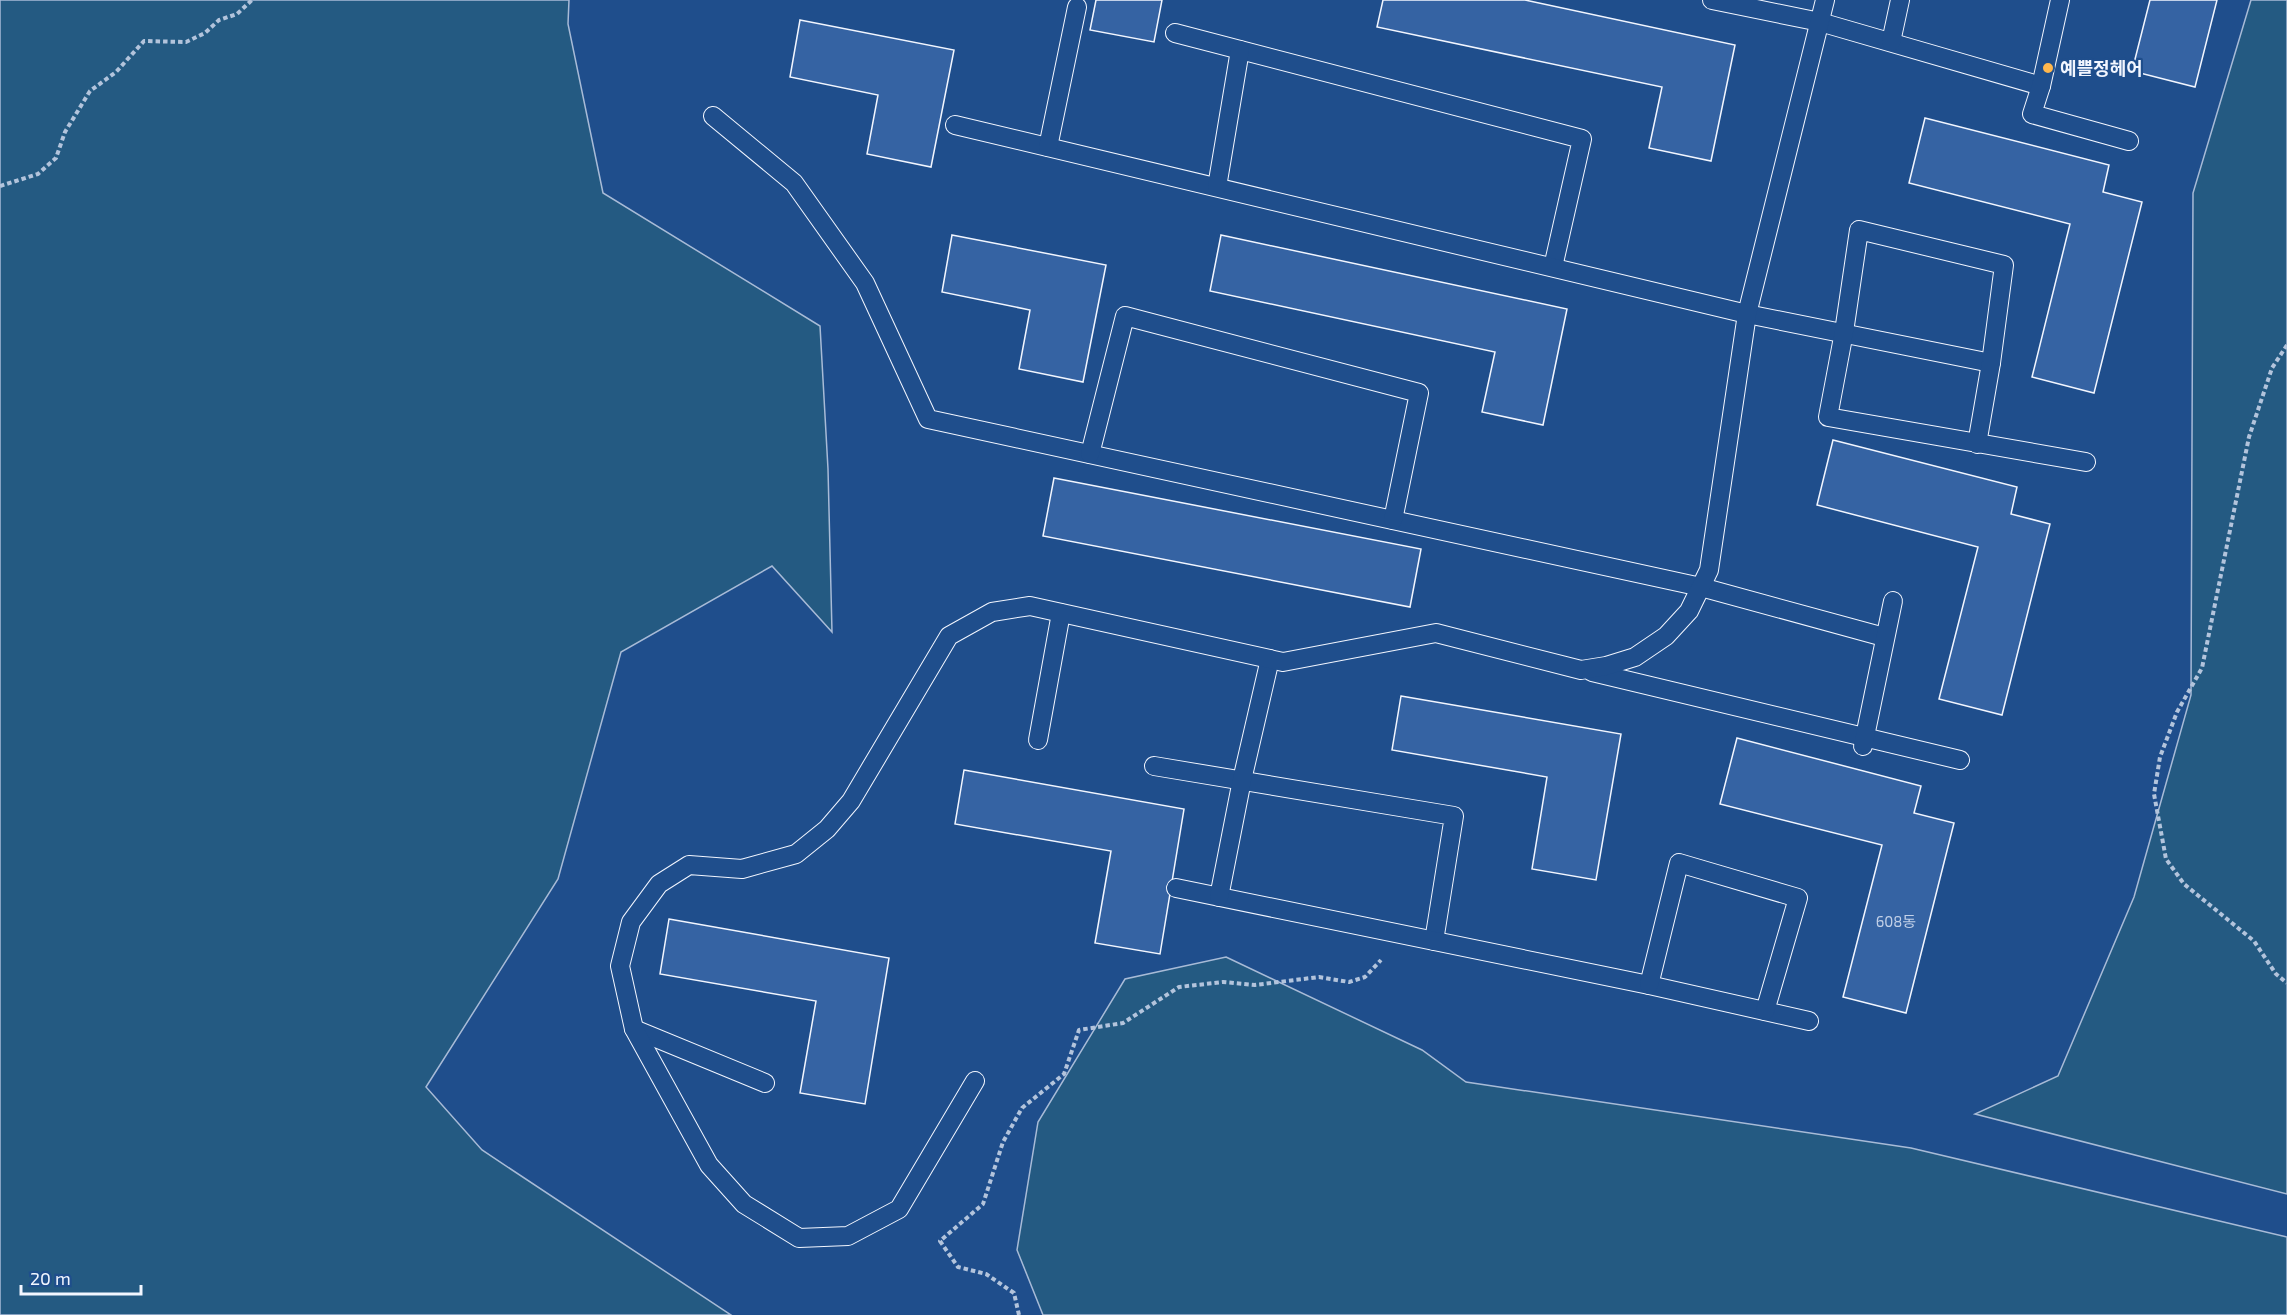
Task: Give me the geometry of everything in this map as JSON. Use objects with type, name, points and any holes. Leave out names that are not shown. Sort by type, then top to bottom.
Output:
[{"type":"lane","points":[[1712,0],[1820,22],[2041,86]]},
{"type":"lane","points":[[1581,670],[1606,666],[1635,657],[1666,636],[1689,611],[1709,570],[1747,314],[1825,0]]},
{"type":"lane","points":[[1891,42],[1900,0]]},
{"type":"lane","points":[[2060,0],[2041,86],[2032,114],[2129,141]]},
{"type":"lane","points":[[1048,147],[1077,6]]},
{"type":"lane","points":[[1175,33],[1582,139],[1553,267]]},
{"type":"lane","points":[[1217,187],[1240,50]]},
{"type":"lane","points":[[713,116],[794,183],[865,283],[928,419],[1701,587],[1884,637]]},
{"type":"lane","points":[[955,125],[1747,314],[1991,363]]},
{"type":"lane","points":[[1977,444],[2004,265],[1859,230],[1844,332],[1828,417],[1977,444],[2086,462]]},
{"type":"lane","points":[[1090,454],[1125,316],[1419,393],[1393,520]]},
{"type":"lane","points":[[1863,742],[1893,600]]},
{"type":"lane","points":[[975,1082],[899,1209],[848,1236],[800,1238],[744,1204],[709,1165],[634,1029],[620,966],[631,922],[659,884],[689,866],[742,869],[796,855],[827,829],[851,801],[949,636],[992,612],[1030,606],[1283,662],[1436,633],[1863,742],[1960,760]]},
{"type":"lane","points":[[1038,740],[1061,613]]},
{"type":"lane","points":[[1219,897],[1242,780],[1270,659]]},
{"type":"lane","points":[[1154,765],[1454,816],[1434,941]]},
{"type":"lane","points":[[1649,985],[1679,863],[1798,898],[1765,1011]]},
{"type":"lane","points":[[1176,888],[1649,985],[1809,1021]]},
{"type":"lane","points":[[634,1029],[765,1083]]},
{"type":"path","points":[[0,186],[38,174],[56,158],[65,132],[90,91],[116,72],[144,41],[186,42],[205,33],[219,20],[237,14],[252,0]]},
{"type":"path","points":[[2287,345],[2271,368],[2249,437],[2202,668],[2177,712],[2160,757],[2154,794],[2166,859],[2184,884],[2254,940],[2276,974],[2287,982]]},
{"type":"path","points":[[1019,1315],[1014,1293],[986,1274],[958,1267],[940,1241],[983,1204],[1004,1142],[1022,1108],[1064,1074],[1079,1030],[1123,1023],[1179,987],[1223,982],[1255,985],[1319,977],[1348,982],[1365,977],[1404,935]]},
{"type":"shaded area","points":[[0,0],[569,0],[568,24],[603,193],[820,326],[828,469],[832,632],[772,566],[621,652],[558,879],[426,1087],[482,1150],[731,1315],[0,1315]]},
{"type":"shaded area","points":[[2251,0],[2287,0],[2287,1194],[1975,1114],[2058,1076],[2134,897],[2191,695],[2193,193]]},
{"type":"shaded area","points":[[1226,957],[1422,1050],[1466,1082],[1911,1148],[2287,1237],[2287,1315],[1043,1315],[1017,1250],[1038,1122],[1125,979]]},
{"type":"building","points":[[1096,0],[1162,0],[1154,42],[1090,30]]},
{"type":"building","points":[[1383,0],[1525,0],[1735,45],[1711,161],[1649,148],[1662,87],[1377,27]]},
{"type":"building","points":[[2150,0],[2217,0],[2195,87],[2132,71]]},
{"type":"building","points":[[800,20],[954,50],[931,167],[867,154],[878,95],[790,77]]},
{"type":"building","points":[[1925,118],[2109,165],[2103,192],[2142,202],[2094,393],[2032,377],[2070,224],[1909,183]]},
{"type":"building","points":[[952,235],[1106,265],[1083,382],[1019,369],[1030,310],[942,292]]},
{"type":"building","points":[[1221,235],[1567,309],[1543,425],[1482,412],[1495,352],[1210,291]]},
{"type":"building","points":[[1833,440],[2017,487],[2011,514],[2050,524],[2002,715],[1939,699],[1978,547],[1817,505]]},
{"type":"building","points":[[1054,478],[1421,549],[1410,607],[1043,536]]},
{"type":"building","points":[[1401,696],[1621,734],[1596,880],[1532,869],[1547,777],[1392,750]]},
{"type":"building","points":[[1737,738],[1921,786],[1914,813],[1954,823],[1906,1013],[1843,997],[1882,845],[1720,804]]},
{"type":"building","points":[[964,770],[1184,809],[1160,954],[1095,943],[1111,851],[955,824]]},
{"type":"building","points":[[669,919],[889,958],[865,1104],[800,1093],[816,1001],[660,974]]},
{"type":"place","name":"예쁠정헤어","points":[[2048,68]]}]
